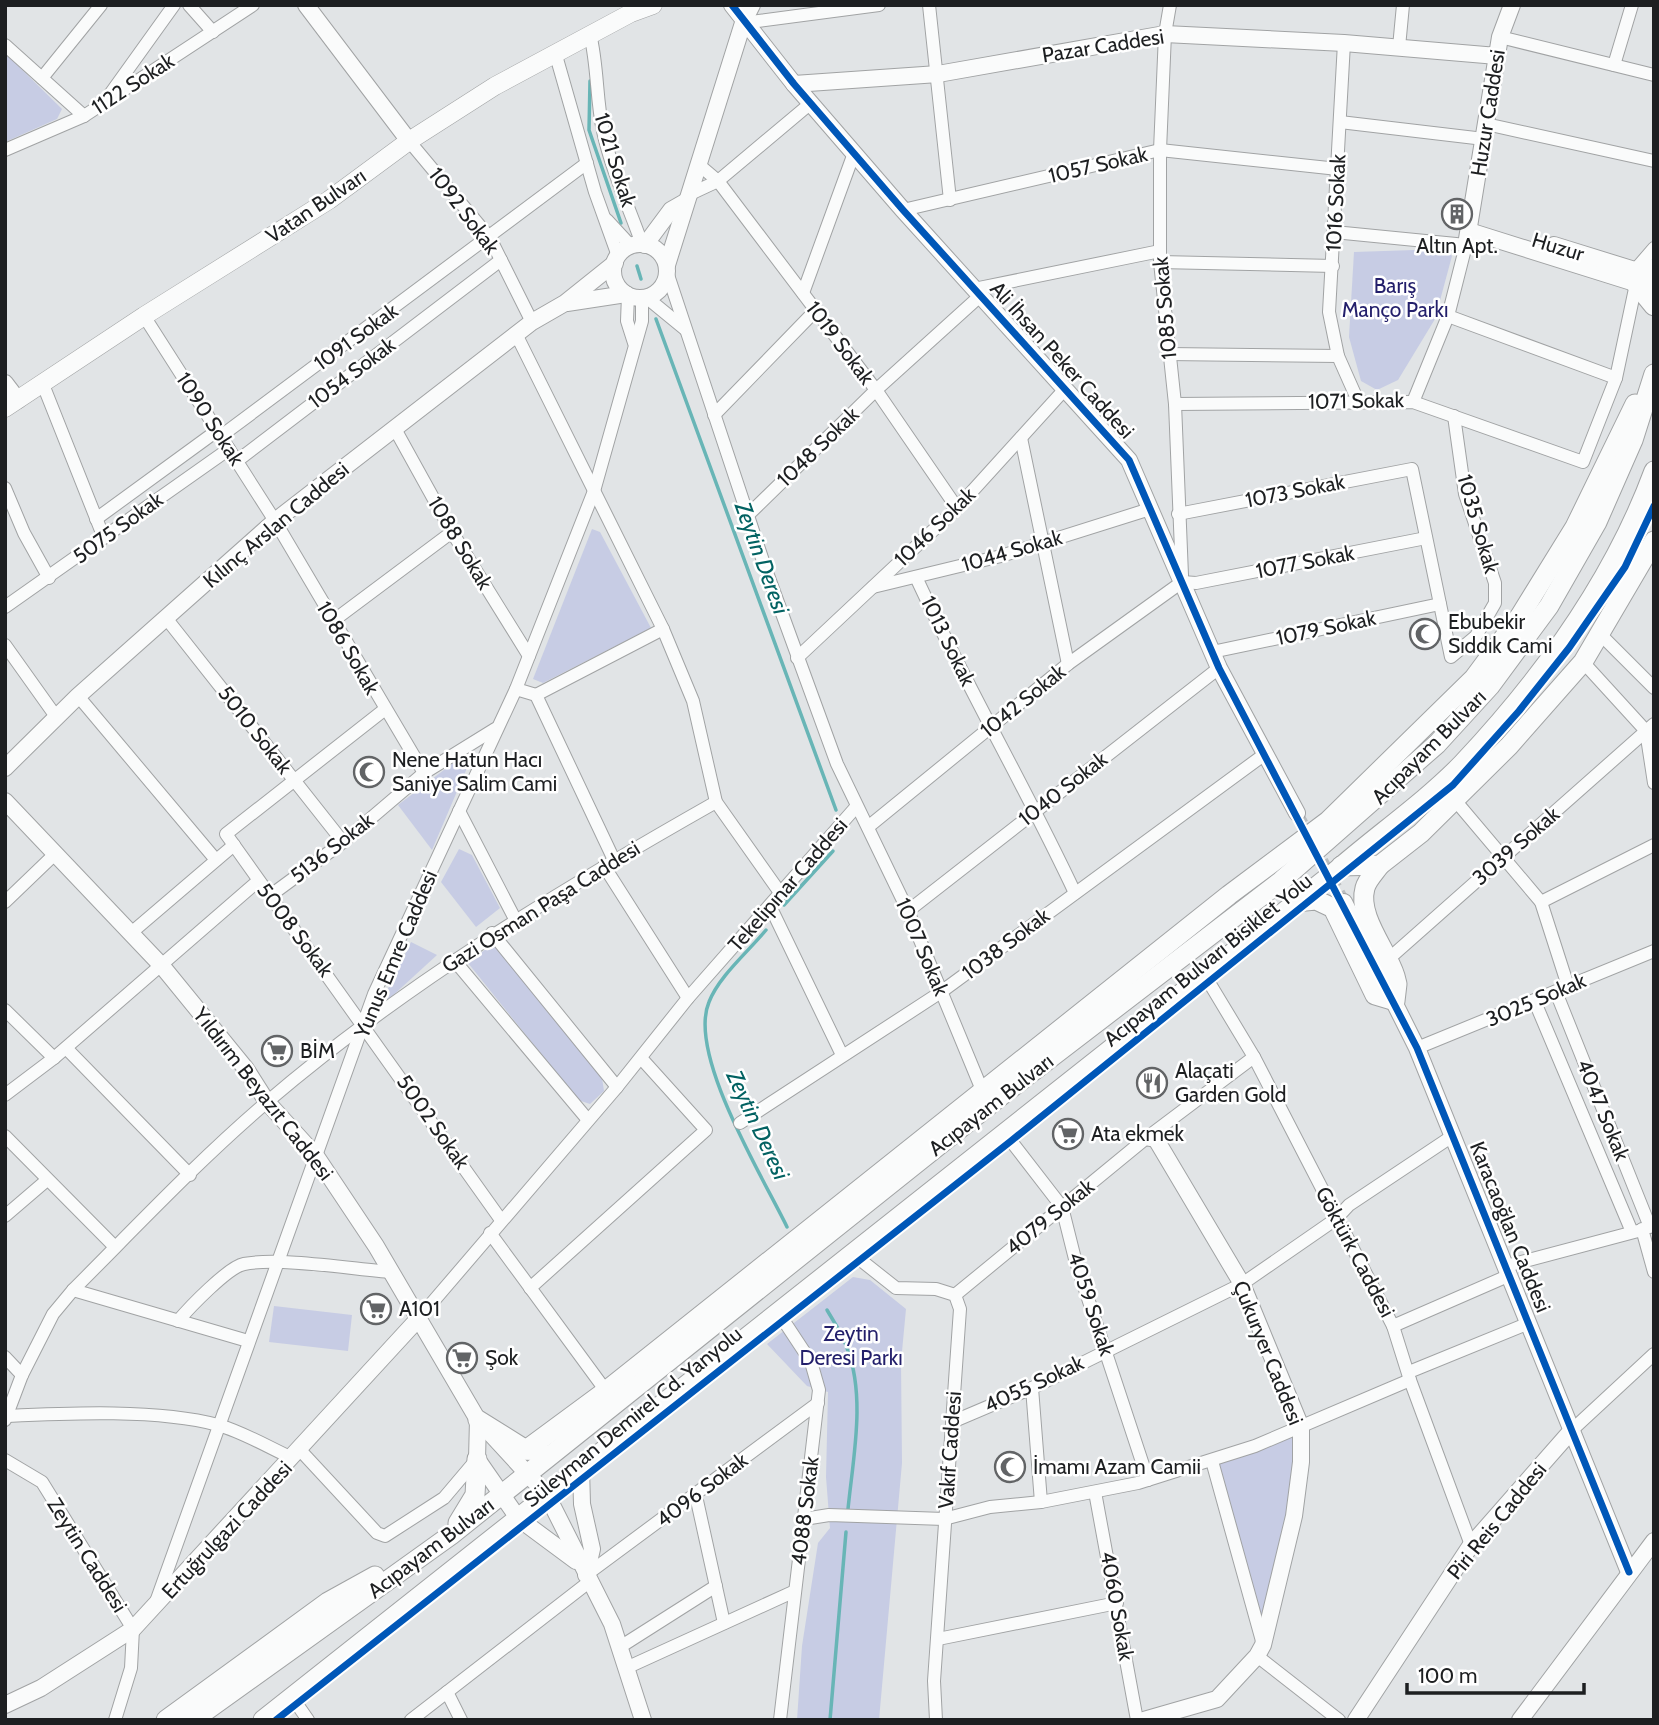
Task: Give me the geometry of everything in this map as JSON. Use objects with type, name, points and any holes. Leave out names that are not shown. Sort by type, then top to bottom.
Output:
[{"type":"main road","name":"Vatan Bulvarı","points":[[11,404],[144,316],[329,201],[410,141],[555,52],[636,9],[653,5]]},
{"type":"main road","points":[[1647,277],[1654,306]]},
{"type":"main road","points":[[526,1450],[606,1391],[1228,895],[1328,821],[1474,678],[1520,616],[1575,527],[1618,435],[1654,369]]},
{"type":"main road","name":"Acıpayam Bulvarı","points":[[193,1720],[451,1535],[993,1102],[1280,881],[1437,744],[1490,686],[1549,606],[1597,522],[1633,440],[1654,374]]},
{"type":"main road","name":"Acıpayam Bulvarı","points":[[263,1720],[1341,866],[1461,765],[1539,674],[1567,636],[1616,558],[1654,471]]},
{"type":"main road","points":[[1295,902],[1316,900],[1333,908],[1375,995],[1395,1001],[1397,984],[1383,963],[1369,919],[1363,895],[1366,884],[1380,865],[1421,833],[1533,721],[1583,662],[1601,635],[1606,620],[1647,568],[1654,541]]},
{"type":"main road","points":[[1341,866],[1380,865]]},
{"type":"main road","points":[[478,1420],[526,1450],[557,1451]]},
{"type":"main road","points":[[166,1720],[328,1602],[451,1535],[475,1495],[477,1459]]},
{"type":"street","points":[[42,78],[101,5]]},
{"type":"street","points":[[104,103],[174,5]]},
{"type":"street","points":[[189,5],[213,32]]},
{"type":"street","name":"1122 Sokak","points":[[5,150],[84,116],[253,5]]},
{"type":"street","points":[[306,5],[410,141]]},
{"type":"street","name":"Ali İhsan Peker Caddesi","points":[[732,5],[743,23],[903,210],[1129,460],[1219,668],[1297,814]]},
{"type":"street","points":[[635,296],[658,291],[667,269],[743,23],[752,5]]},
{"type":"street","points":[[743,23],[879,5]]},
{"type":"street","points":[[929,5],[950,200]]},
{"type":"street","name":"1085 Sokak","points":[[1170,5],[1165,34],[1160,150],[1160,256],[1175,404],[1182,582]]},
{"type":"street","points":[[1399,47],[1403,5]]},
{"type":"street","name":"Huzur Caddesi","points":[[1469,232],[1500,37],[1512,5]]},
{"type":"street","points":[[1614,65],[1632,5]]},
{"type":"street","name":"1021 Sokak","points":[[590,34],[597,66],[596,96],[604,135],[639,245]]},
{"type":"street","name":"Pazar Caddesi","points":[[794,84],[937,74],[1165,34],[1345,43],[1497,55]]},
{"type":"street","points":[[1500,37],[1654,75]]},
{"type":"street","name":"1016 Sokak","points":[[1345,43],[1329,312],[1338,356],[1358,401]]},
{"type":"street","points":[[5,45],[84,116]]},
{"type":"street","points":[[555,52],[587,163],[607,220],[616,260],[614,277],[635,296],[685,329]]},
{"type":"street","points":[[616,260],[639,245],[671,210],[718,181],[811,103]]},
{"type":"street","points":[[1340,122],[1485,132],[1654,161]]},
{"type":"street","name":"1092 Sokak","points":[[410,141],[490,238],[532,322]]},
{"type":"street","name":"1057 Sokak","points":[[903,210],[1160,150],[1338,169]]},
{"type":"street","points":[[803,293],[854,153]]},
{"type":"street","name":"1091 Sokak","points":[[96,519],[490,238],[587,163]]},
{"type":"street","name":"1019 Sokak","points":[[698,163],[718,181],[876,390],[957,508]]},
{"type":"street","points":[[607,220],[639,245],[660,253],[667,269]]},
{"type":"street","points":[[1334,232],[1469,232]]},
{"type":"street","name":"Huzur","points":[[1469,232],[1647,277]]},
{"type":"street","name":"1071 Sokak","points":[[1175,404],[1412,402],[1448,316],[1469,232]]},
{"type":"street","points":[[1412,402],[1583,463],[1616,378],[1647,277],[1648,258],[1654,248]]},
{"type":"street","points":[[977,293],[1160,256],[1333,266]]},
{"type":"street","name":"1054 Sokak","points":[[237,461],[501,260]]},
{"type":"street","name":"Kılınç Arslan Caddesi","points":[[5,768],[78,696],[275,521],[532,322],[565,303],[616,260]]},
{"type":"street","name":"Tekelipınar Caddesi","points":[[418,1318],[617,1087],[688,998],[856,807],[797,658],[667,269]]},
{"type":"street","name":"1048 Sokak","points":[[749,514],[977,293]]},
{"type":"street","name":"Kılınç Arslan Caddesi","points":[[565,303],[635,296]]},
{"type":"street","name":"Yunus Emre Caddesi","points":[[153,1610],[374,994],[495,729],[516,689],[594,491],[612,435],[634,343],[626,321],[635,296]]},
{"type":"street","points":[[714,415],[815,311]]},
{"type":"street","name":"1090 Sokak","points":[[144,316],[275,521]]},
{"type":"street","points":[[1448,316],[1616,378]]},
{"type":"street","points":[[517,336],[663,629],[693,701],[716,802],[781,894]]},
{"type":"street","points":[[1168,354],[1338,356]]},
{"type":"street","points":[[5,383],[11,404]]},
{"type":"street","points":[[42,383],[104,538]]},
{"type":"street","name":"1046 Sokak","points":[[797,658],[957,508],[1065,389]]},
{"type":"street","name":"1035 Sokak","points":[[1440,604],[1451,657],[1476,636],[1496,603],[1495,583],[1465,494],[1454,416]]},
{"type":"street","name":"1088 Sokak","points":[[395,429],[452,532],[529,656]]},
{"type":"street","points":[[1021,438],[1068,664]]},
{"type":"street","name":"5075 Sokak","points":[[5,607],[229,449]]},
{"type":"street","name":"1073 Sokak","points":[[1178,514],[1412,469],[1426,538]]},
{"type":"street","points":[[5,488],[23,533],[49,578]]},
{"type":"street","name":"1044 Sokak","points":[[873,587],[1042,543],[1150,509]]},
{"type":"street","name":"1086 Sokak","points":[[275,521],[384,710],[424,773]]},
{"type":"street","points":[[333,621],[452,532]]},
{"type":"street","points":[[1426,538],[1440,604]]},
{"type":"street","name":"1077 Sokak","points":[[1182,582],[1196,583],[1426,538]]},
{"type":"street","name":"1013 Sokak","points":[[916,576],[990,727],[1036,809],[1075,893]]},
{"type":"street","name":"1042 Sokak","points":[[868,827],[1068,664],[1182,582]]},
{"type":"street","name":"1079 Sokak","points":[[1212,652],[1440,604]]},
{"type":"street","name":"5010 Sokak","points":[[166,618],[343,842]]},
{"type":"street","points":[[516,689],[536,695],[663,629]]},
{"type":"street","points":[[1601,635],[1654,688]]},
{"type":"street","points":[[5,645],[57,718]]},
{"type":"street","points":[[1583,662],[1650,727],[1654,783]]},
{"type":"street","name":"1040 Sokak","points":[[908,911],[1219,668]]},
{"type":"street","points":[[536,695],[609,863],[688,998]]},
{"type":"street","points":[[78,696],[216,860]]},
{"type":"street","points":[[295,780],[384,710]]},
{"type":"street","name":"3039 Sokak","points":[[1383,963],[1650,727]]},
{"type":"street","name":"5136 Sokak","points":[[271,895],[343,842],[424,773],[495,729]]},
{"type":"street","name":"1038 Sokak","points":[[740,1123],[941,992],[1265,754]]},
{"type":"street","name":"5008 Sokak","points":[[295,780],[226,834],[365,1025]]},
{"type":"street","points":[[1454,799],[1505,856],[1541,902],[1654,845]]},
{"type":"street","name":"Yıldırım Beyazıt Caddesi","points":[[5,801],[162,967],[246,1069],[267,1102],[316,1156],[391,1272],[478,1420],[547,1495],[612,1624],[643,1720]]},
{"type":"street","name":"Gazi Osman Paşa Caddesi","points":[[6,1418],[8,1398],[53,1314],[116,1247],[267,1102],[365,1025],[492,933],[716,802]]},
{"type":"street","name":"1007 Sokak","points":[[856,807],[908,911],[982,1090]]},
{"type":"street","points":[[459,811],[515,919]]},
{"type":"street","points":[[131,933],[234,845]]},
{"type":"street","points":[[8,894],[56,853]]},
{"type":"street","points":[[5,1095],[54,1058],[162,967],[258,881]]},
{"type":"street","points":[[1344,902],[1383,963]]},
{"type":"street","name":"4047 Sokak","points":[[1541,902],[1562,989],[1644,1229]]},
{"type":"street","points":[[770,906],[842,1055]]},
{"type":"street","points":[[492,933],[617,1087]]},
{"type":"street","name":"3025 Sokak","points":[[1417,1048],[1535,1002],[1654,951]]},
{"type":"street","points":[[454,960],[588,1120]]},
{"type":"street","name":"Göktürk Caddesi","points":[[1204,974],[1254,1057],[1393,1325],[1471,1545]]},
{"type":"street","name":"Karacaoğlan Caddesi","points":[[1395,1001],[1454,1135],[1629,1572]]},
{"type":"street","points":[[1535,1002],[1644,1229],[1654,1272]]},
{"type":"street","points":[[5,1010],[54,1058]]},
{"type":"street","name":"5002 Sokak","points":[[365,1025],[501,1220]]},
{"type":"street","points":[[66,1048],[190,1175]]},
{"type":"street","name":"4079 Sokak","points":[[955,1295],[1062,1207],[1254,1057]]},
{"type":"street","points":[[530,1288],[706,1130],[641,1058]]},
{"type":"street","name":"4055 Sokak","points":[[952,1422],[1032,1388],[1236,1287],[1336,1219],[1349,1205],[1454,1135]]},
{"type":"street","points":[[5,1136],[116,1247]]},
{"type":"street","name":"Çukuryer Caddesi","points":[[1144,1720],[1217,1699],[1260,1650],[1294,1516],[1305,1425],[1236,1287],[1151,1140]]},
{"type":"street","name":"4059 Sokak","points":[[1011,1141],[1062,1207],[1076,1259],[1148,1480]]},
{"type":"street","points":[[5,1216],[47,1180]]},
{"type":"street","points":[[1393,1325],[1508,1270],[1644,1229]]},
{"type":"street","points":[[490,1233],[606,1391]]},
{"type":"street","points":[[853,1254],[896,1287],[936,1289],[955,1295]]},
{"type":"street","points":[[178,1321],[197,1299],[241,1264],[391,1272]]},
{"type":"street","points":[[73,1290],[248,1340]]},
{"type":"street","name":"Vakıf Caddesi","points":[[936,1720],[934,1682],[960,1309],[955,1295]]},
{"type":"street","name":"4088 Sokak","points":[[778,1312],[811,1362],[819,1390],[780,1720]]},
{"type":"street","name":"Ertuğrulgazi Caddesi","points":[[5,1704],[41,1688],[133,1629],[418,1318]]},
{"type":"street","points":[[804,1519],[829,1515],[944,1520],[990,1507],[1041,1502],[1148,1480],[1212,1461],[1305,1425],[1529,1323]]},
{"type":"street","points":[[1572,1430],[1654,1354]]},
{"type":"street","points":[[5,1357],[22,1375]]},
{"type":"street","points":[[1032,1388],[1041,1502]]},
{"type":"street","name":"4096 Sokak","points":[[411,1720],[585,1573],[696,1496],[818,1403]]},
{"type":"street","points":[[6,1418],[70,1413],[184,1418],[220,1426],[296,1454],[377,1533],[385,1536],[444,1498],[477,1459]]},
{"type":"street","points":[[478,1420],[477,1459],[518,1518],[585,1573],[592,1549],[582,1504],[581,1468]]},
{"type":"street","name":"Piri Reis Caddesi","points":[[1356,1720],[1471,1545],[1572,1430]]},
{"type":"street","name":"Zeytin Caddesi","points":[[5,1460],[43,1482],[133,1629]]},
{"type":"street","points":[[1212,1461],[1252,1594],[1260,1650],[1339,1720]]},
{"type":"street","name":"4060 Sokak","points":[[1095,1492],[1137,1720]]},
{"type":"street","points":[[696,1496],[724,1623]]},
{"type":"street","points":[[1520,1720],[1654,1541]]},
{"type":"street","points":[[620,1647],[716,1586]]},
{"type":"street","points":[[626,1668],[794,1591]]},
{"type":"street","points":[[938,1639],[1117,1603]]},
{"type":"street","points":[[115,1720],[131,1668],[133,1629]]},
{"type":"street","points":[[447,1692],[461,1720]]},
{"type":"street","points":[[292,1697],[308,1720]]},
{"type":"green space","points":[[6,54],[62,109],[57,119],[5,142]]},
{"type":"green space","name":"Barış Manço Parkı","points":[[1444,249],[1452,256],[1435,319],[1398,380],[1377,390],[1361,381],[1349,337],[1354,252]]},
{"type":"green space","points":[[592,529],[600,532],[651,628],[543,683],[533,679]]},
{"type":"green space","points":[[457,760],[467,768],[432,850],[398,805]]},
{"type":"green space","points":[[459,849],[472,855],[500,908],[476,927],[441,882]]},
{"type":"green space","points":[[411,942],[437,955],[389,999],[383,999]]},
{"type":"green space","points":[[495,942],[602,1078],[604,1091],[590,1104],[578,1100],[468,963]]},
{"type":"green space","name":"Zeytin Deresi Parkı","points":[[853,1277],[870,1280],[906,1309],[901,1362],[902,1463],[879,1720],[797,1720],[802,1646],[818,1543],[830,1528],[826,1477],[828,1392],[807,1386],[767,1344]]},
{"type":"green space","points":[[274,1306],[352,1315],[348,1351],[269,1342]]},
{"type":"green space","points":[[1296,1436],[1297,1441],[1284,1536],[1262,1624],[1217,1463]]},
{"type":"waterway","name":"Zeytin Deresi","points":[[590,81],[589,130],[621,223]]},
{"type":"waterway","name":"Zeytin Deresi","points":[[637,266],[641,279]]},
{"type":"waterway","name":"Zeytin Deresi","points":[[656,319],[836,810]]},
{"type":"waterway","name":"Zeytin Deresi","points":[[784,905],[833,851]]},
{"type":"waterway","name":"Zeytin Deresi","points":[[766,930],[734,964],[714,992],[709,1002],[705,1025],[718,1083],[746,1148],[787,1227]]},
{"type":"waterway","name":"Zeytin Deresi","points":[[827,1310],[845,1343],[856,1387],[855,1449],[848,1509]]},
{"type":"waterway","name":"Zeytin Deresi","points":[[830,1720],[846,1532]]},
{"type":"tunnel","points":[[1297,813],[1344,902]]},
{"type":"cycle path","points":[[732,5],[794,84],[903,210],[1129,460],[1219,668],[1417,1048],[1629,1572]]},
{"type":"cycle path","name":"Acıpayam Bulvarı Bisiklet Yolu","points":[[276,1720],[1011,1141],[1453,785],[1519,711],[1569,648],[1625,567],[1654,506]]},
{"type":"place","name":"Altın Apt.","points":[[1457,214]]},
{"type":"place","name":"Ebubekir Sıddık Cami","points":[[1425,634]]},
{"type":"place","name":"Nene Hatun Hacı Saniye Salim Cami","points":[[369,772]]},
{"type":"place","name":"BİM","points":[[277,1051]]},
{"type":"place","name":"Alaçati Garden Gold","points":[[1152,1083]]},
{"type":"place","name":"Ata ekmek","points":[[1068,1134]]},
{"type":"place","name":"A101","points":[[376,1309]]},
{"type":"place","name":"Şok","points":[[462,1358]]},
{"type":"place","name":"İmamı Azam Camii","points":[[1010,1467]]}]
